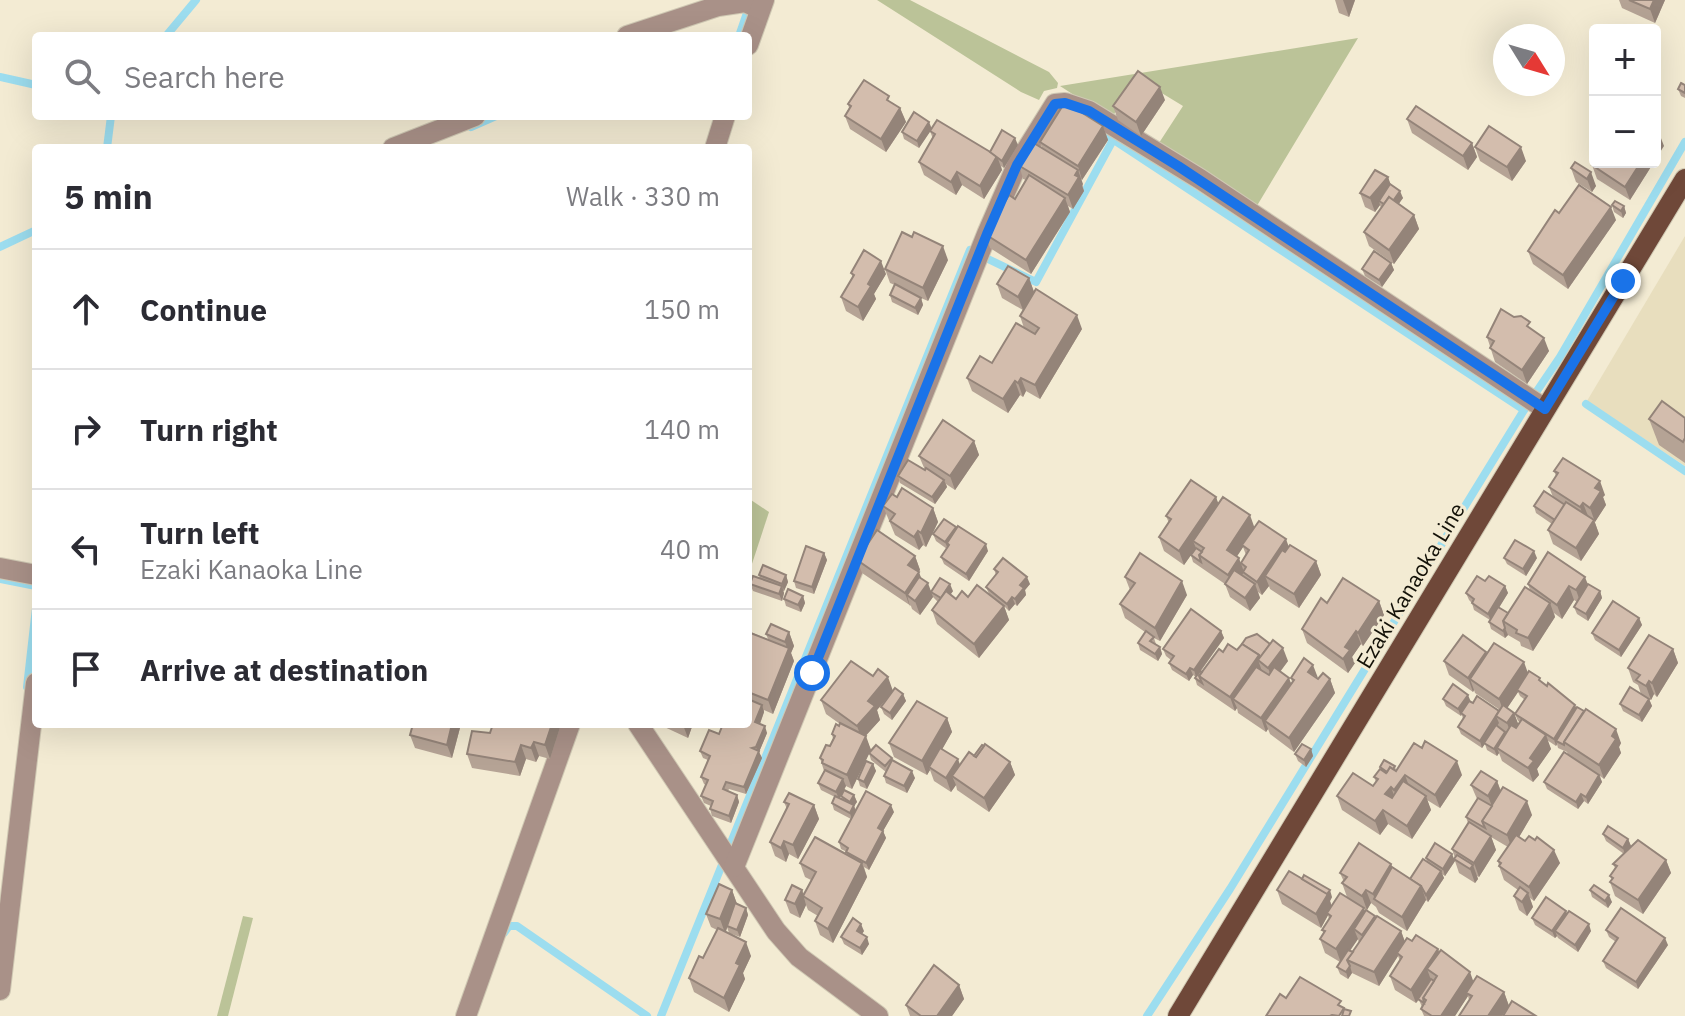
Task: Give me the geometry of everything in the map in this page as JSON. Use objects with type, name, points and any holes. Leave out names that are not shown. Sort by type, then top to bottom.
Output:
[{"type":"main road","name":"Ezaki Kanaoka Line","points":[[1178,1016],[1536,403],[1685,179]]},
{"type":"street","points":[[639,32],[718,6],[755,4],[750,32]]},
{"type":"street","points":[[728,858],[987,234],[1017,165],[1055,104],[1065,103],[1089,111],[1200,179],[1536,403]]},
{"type":"street","points":[[403,144],[465,120]]},
{"type":"street","points":[[716,144],[724,120]]},
{"type":"street","points":[[0,568],[32,574]]},
{"type":"street","points":[[0,990],[32,717]]},
{"type":"street","points":[[466,1016],[569,728]]},
{"type":"street","points":[[641,728],[776,931],[799,957],[878,1016]]},
{"type":"shaded area","points":[[1685,236],[1685,466],[1587,401]]},
{"type":"green space","points":[[877,0],[910,0],[1049,72],[1058,83],[1057,88],[1044,91],[1039,100],[1021,92]]},
{"type":"green space","points":[[1358,38],[1255,209],[1157,146],[1183,106],[1137,78],[1111,119],[1060,86]]},
{"type":"green space","points":[[752,501],[769,512],[752,564]]},
{"type":"green space","points":[[243,916],[253,918],[228,1016],[217,1016]]},
{"type":"building","points":[[1629,0],[1654,0],[1650,9]]},
{"type":"building","points":[[1138,71],[1160,87],[1136,122],[1113,106]]},
{"type":"building","points":[[864,80],[889,96],[887,100],[900,108],[881,139],[845,116],[851,106],[848,104]]},
{"type":"building","points":[[1681,83],[1685,85],[1685,93],[1678,89]]},
{"type":"building","points":[[1065,102],[1103,126],[1078,166],[1040,142]]},
{"type":"building","points":[[1416,106],[1472,143],[1463,156],[1407,119]]},
{"type":"building","points":[[914,112],[929,122],[917,141],[902,132]]},
{"type":"building","points":[[937,120],[997,156],[980,186],[957,172],[951,182],[919,162],[935,134],[930,131]]},
{"type":"building","points":[[1489,126],[1521,147],[1507,167],[1475,147]]},
{"type":"building","points":[[1002,130],[1015,138],[1002,161],[990,152]]},
{"type":"building","points":[[1032,142],[1078,170],[1075,175],[1079,177],[1068,195],[1018,165],[1021,160],[1017,157],[1026,144],[1030,146]]},
{"type":"building","points":[[1575,162],[1591,172],[1587,179],[1571,168]]},
{"type":"building","points":[[1596,168],[1637,168],[1625,187]]},
{"type":"building","points":[[1375,170],[1388,177],[1370,198],[1360,193]]},
{"type":"building","points":[[1029,175],[1065,198],[1026,260],[985,234],[1009,195],[1015,199]]},
{"type":"building","points":[[1390,184],[1400,191],[1393,201],[1389,197],[1384,204],[1379,201]]},
{"type":"building","points":[[1579,185],[1611,207],[1563,275],[1528,251],[1555,210],[1559,213]]},
{"type":"building","points":[[1389,197],[1414,215],[1389,250],[1364,232]]},
{"type":"building","points":[[1615,201],[1624,206],[1621,211],[1612,205]]},
{"type":"building","points":[[902,232],[912,237],[914,232],[943,246],[923,288],[885,269]]},
{"type":"building","points":[[864,250],[881,261],[858,307],[841,297]]},
{"type":"building","points":[[1374,251],[1391,263],[1379,280],[1362,269]]},
{"type":"building","points":[[1008,266],[1029,278],[1018,297],[997,284]]},
{"type":"building","points":[[895,284],[921,298],[915,308],[890,295]]},
{"type":"building","points":[[1036,289],[1077,315],[1035,385],[1021,378],[1018,383],[1015,381],[1003,399],[967,378],[980,356],[992,363],[1016,323],[1035,334],[1039,328],[1020,316]]},
{"type":"building","points":[[1501,309],[1530,322],[1527,326],[1544,338],[1522,370],[1490,348],[1494,341],[1487,337]]},
{"type":"building","points":[[1662,401],[1685,418],[1683,442],[1649,419]]},
{"type":"building","points":[[943,420],[974,441],[950,476],[919,456]]},
{"type":"building","points":[[1563,458],[1600,481],[1595,488],[1601,491],[1590,508],[1583,503],[1580,507],[1549,487],[1558,473],[1554,471]]},
{"type":"building","points":[[908,460],[944,480],[932,497],[898,476]]},
{"type":"building","points":[[1191,480],[1216,497],[1179,551],[1159,537],[1171,519],[1166,516]]},
{"type":"building","points":[[902,488],[933,508],[921,533],[918,531],[914,537],[890,521],[895,514],[883,506],[892,494],[897,497]]},
{"type":"building","points":[[1544,491],[1565,505],[1555,520],[1534,506]]},
{"type":"building","points":[[1223,497],[1250,515],[1227,550],[1239,558],[1228,575],[1199,555],[1204,548],[1193,541]]},
{"type":"building","points":[[1566,502],[1594,520],[1576,548],[1548,530]]},
{"type":"building","points":[[944,519],[956,527],[945,542],[933,534]]},
{"type":"building","points":[[1259,521],[1286,539],[1257,582],[1243,572],[1246,567],[1241,563],[1249,550],[1242,545]]},
{"type":"building","points":[[958,526],[986,544],[966,574],[941,557]]},
{"type":"building","points":[[877,530],[915,556],[908,565],[919,572],[905,593],[857,560]]},
{"type":"building","points":[[1515,540],[1534,551],[1523,569],[1504,558]]},
{"type":"building","points":[[1290,545],[1316,561],[1294,594],[1265,576],[1282,550],[1285,552]]},
{"type":"building","points":[[806,546],[824,553],[812,587],[794,581]]},
{"type":"building","points":[[1196,548],[1202,552],[1199,555],[1201,562],[1191,555]]},
{"type":"building","points":[[1548,552],[1585,577],[1576,590],[1569,586],[1557,605],[1528,584]]},
{"type":"building","points":[[1140,553],[1182,581],[1155,628],[1120,604],[1135,583],[1125,577]]},
{"type":"building","points":[[1003,558],[1027,577],[1020,585],[1024,588],[1007,604],[986,587],[998,572],[994,569]]},
{"type":"building","points":[[763,565],[786,575],[782,584],[759,575]]},
{"type":"building","points":[[1234,570],[1255,584],[1245,598],[1225,584]]},
{"type":"building","points":[[753,576],[782,586],[779,594],[752,585]]},
{"type":"building","points":[[1477,576],[1485,581],[1489,576],[1505,586],[1488,614],[1472,603],[1474,599],[1466,593]]},
{"type":"building","points":[[919,577],[928,583],[915,601],[907,595]]},
{"type":"building","points":[[940,578],[950,584],[941,598],[931,592]]},
{"type":"building","points":[[1343,578],[1379,601],[1345,647],[1350,650],[1343,659],[1302,629],[1321,598],[1327,603]]},
{"type":"building","points":[[1588,584],[1600,591],[1586,614],[1574,607]]},
{"type":"building","points":[[977,585],[1004,606],[974,644],[932,610],[946,591],[956,599],[962,591],[968,597]]},
{"type":"building","points":[[1525,587],[1550,603],[1528,638],[1516,633],[1517,630],[1503,621]]},
{"type":"building","points":[[788,589],[803,596],[798,605],[784,599]]},
{"type":"building","points":[[1613,601],[1639,618],[1619,650],[1592,633]]},
{"type":"building","points":[[1498,607],[1508,613],[1503,621],[1503,631],[1489,622]]},
{"type":"building","points":[[1191,609],[1221,631],[1194,670],[1190,668],[1186,674],[1169,663],[1174,656],[1163,649]]},
{"type":"building","points":[[771,624],[789,632],[785,642],[766,634]]},
{"type":"building","points":[[1146,631],[1154,637],[1150,641],[1160,647],[1155,654],[1138,643]]},
{"type":"building","points":[[752,634],[789,648],[768,700],[752,694]]},
{"type":"building","points":[[1257,634],[1270,644],[1260,658],[1242,644],[1246,638]]},
{"type":"building","points":[[1463,635],[1486,652],[1468,678],[1444,661]]},
{"type":"building","points":[[1649,635],[1673,649],[1652,683],[1649,681],[1646,686],[1636,680],[1640,675],[1628,668]]},
{"type":"building","points":[[1273,640],[1283,648],[1268,668],[1258,660]]},
{"type":"building","points":[[1494,643],[1524,662],[1499,699],[1470,679]]},
{"type":"building","points":[[1228,644],[1237,650],[1242,644],[1259,655],[1230,697],[1199,676],[1219,649],[1223,652]]},
{"type":"building","points":[[1304,658],[1313,665],[1308,672],[1318,679],[1323,673],[1330,679],[1289,738],[1265,721],[1294,680],[1291,678]]},
{"type":"building","points":[[851,661],[873,676],[878,669],[888,677],[868,701],[875,706],[857,726],[821,700]]},
{"type":"building","points":[[1256,667],[1269,675],[1274,667],[1289,678],[1261,718],[1233,699]]},
{"type":"building","points":[[1529,671],[1575,705],[1554,739],[1515,714],[1527,696],[1517,690]]},
{"type":"building","points":[[1453,684],[1468,695],[1458,709],[1443,699]]},
{"type":"building","points":[[1630,687],[1649,699],[1639,715],[1620,704]]},
{"type":"building","points":[[895,688],[903,694],[890,713],[881,707]]},
{"type":"building","points":[[1477,696],[1499,711],[1480,741],[1458,727],[1465,716],[1461,713]]},
{"type":"building","points":[[752,701],[762,705],[755,722],[765,726],[756,747],[752,748],[759,751],[744,787],[726,782],[723,789],[737,795],[729,816],[710,809],[713,801],[701,796],[708,780],[701,777],[710,756],[700,751],[709,730],[719,734],[721,728],[752,728]]},
{"type":"building","points":[[917,701],[947,718],[922,761],[889,743]]},
{"type":"building","points":[[1503,705],[1514,713],[1507,723],[1496,716]]},
{"type":"building","points":[[1577,707],[1584,711],[1564,745],[1556,741]]},
{"type":"building","points":[[1586,709],[1616,729],[1612,736],[1616,739],[1599,765],[1564,742]]},
{"type":"building","points":[[1522,719],[1546,735],[1530,758],[1534,761],[1528,768],[1497,748],[1511,725],[1516,728]]},
{"type":"building","points":[[840,723],[866,736],[847,775],[822,763],[820,758],[835,736],[832,734],[836,724],[839,726]]},
{"type":"building","points":[[1496,725],[1505,732],[1494,749],[1484,743]]},
{"type":"building","points":[[412,728],[451,728],[447,745],[410,735]]},
{"type":"building","points":[[492,728],[551,728],[545,745],[534,742],[531,748],[521,745],[515,762],[467,754],[472,731],[490,733]]},
{"type":"building","points":[[1425,741],[1457,761],[1435,795],[1405,775],[1394,790],[1391,787],[1385,794],[1392,798],[1403,781],[1426,796],[1407,826],[1383,810],[1375,821],[1337,796],[1353,773],[1373,786],[1378,779],[1374,777],[1380,769],[1386,773],[1390,767],[1396,771],[1414,743],[1422,748]]},
{"type":"building","points":[[985,744],[1010,762],[984,798],[952,776],[969,752],[976,757]]},
{"type":"building","points":[[1302,744],[1311,749],[1304,760],[1295,754]]},
{"type":"building","points":[[876,745],[892,758],[885,766],[869,753]]},
{"type":"building","points":[[940,748],[958,759],[946,778],[929,767]]},
{"type":"building","points":[[1564,752],[1599,775],[1586,797],[1581,794],[1576,802],[1544,782]]},
{"type":"building","points":[[892,760],[912,771],[904,786],[884,776]]},
{"type":"building","points":[[1384,760],[1395,766],[1393,769],[1390,767],[1387,772],[1380,767]]},
{"type":"building","points":[[866,761],[873,764],[864,782],[858,779]]},
{"type":"building","points":[[825,770],[843,779],[836,792],[818,783]]},
{"type":"building","points":[[1481,771],[1497,781],[1488,796],[1471,785]]},
{"type":"building","points":[[1503,787],[1527,801],[1507,835],[1482,821]]},
{"type":"building","points":[[844,790],[854,795],[850,802],[841,796]]},
{"type":"building","points":[[866,791],[891,805],[878,828],[883,831],[866,863],[846,852],[848,848],[839,842]]},
{"type":"building","points":[[789,793],[814,805],[793,845],[784,841],[781,848],[770,842],[789,804],[784,802]]},
{"type":"building","points":[[835,796],[854,805],[850,813],[832,803]]},
{"type":"building","points":[[1478,798],[1492,806],[1482,821],[1485,828],[1466,817]]},
{"type":"building","points":[[1469,822],[1491,836],[1474,863],[1452,849]]},
{"type":"building","points":[[1608,826],[1628,839],[1623,848],[1603,834]]},
{"type":"building","points":[[1516,835],[1525,841],[1529,836],[1535,840],[1537,837],[1554,850],[1529,887],[1499,866],[1501,863],[1498,861]]},
{"type":"building","points":[[815,837],[862,863],[828,929],[815,921],[822,908],[803,896],[816,872],[800,863]]},
{"type":"building","points":[[1638,840],[1666,860],[1638,900],[1610,882],[1613,878],[1610,876],[1617,866],[1613,864]]},
{"type":"building","points":[[1359,843],[1391,864],[1373,894],[1366,890],[1362,896],[1342,883],[1347,877],[1340,873]]},
{"type":"building","points":[[1435,843],[1452,854],[1443,869],[1426,858]]},
{"type":"building","points":[[1457,855],[1473,865],[1470,869],[1454,859]]},
{"type":"building","points":[[1423,859],[1441,871],[1426,895],[1421,886],[1410,879]]},
{"type":"building","points":[[1392,867],[1421,886],[1402,917],[1374,899]]},
{"type":"building","points":[[1289,871],[1328,894],[1316,914],[1277,890]]},
{"type":"building","points":[[1304,875],[1330,890],[1327,894],[1302,879]]},
{"type":"building","points":[[719,884],[732,890],[720,919],[706,914]]},
{"type":"building","points":[[792,885],[802,890],[795,904],[785,900]]},
{"type":"building","points":[[1594,885],[1609,895],[1605,901],[1590,890]]},
{"type":"building","points":[[1520,887],[1528,893],[1522,902],[1514,896]]},
{"type":"building","points":[[1340,893],[1364,908],[1336,949],[1320,939],[1331,916],[1327,913]]},
{"type":"building","points":[[1546,897],[1566,911],[1552,931],[1532,918]]},
{"type":"building","points":[[735,903],[746,908],[737,930],[727,926]]},
{"type":"building","points":[[1621,908],[1665,938],[1636,982],[1603,961],[1618,938],[1606,930]]},
{"type":"building","points":[[1366,910],[1375,916],[1362,935],[1354,929]]},
{"type":"building","points":[[1569,911],[1589,924],[1575,945],[1555,931]]},
{"type":"building","points":[[1377,916],[1401,931],[1374,972],[1347,960]]},
{"type":"building","points":[[853,918],[861,924],[857,931],[867,937],[860,948],[841,937]]},
{"type":"building","points":[[718,928],[746,942],[736,963],[740,965],[724,998],[689,978]]},
{"type":"building","points":[[1416,935],[1438,949],[1411,990],[1390,976],[1402,957],[1397,953],[1407,938],[1412,941]]},
{"type":"building","points":[[1348,950],[1353,952],[1347,960],[1350,966],[1346,972],[1337,967]]},
{"type":"building","points":[[1441,950],[1470,972],[1441,1016],[1432,1016],[1421,1009],[1426,1000],[1423,998],[1437,976],[1427,969]]},
{"type":"building","points":[[934,965],[959,985],[937,1016],[921,1016],[906,1005]]},
{"type":"building","points":[[1477,976],[1504,992],[1488,1016],[1459,1016],[1472,996],[1466,993]]},
{"type":"building","points":[[1300,977],[1341,1001],[1338,1005],[1344,1008],[1339,1016],[1266,1016],[1280,994],[1286,998]]},
{"type":"building","points":[[1431,979],[1434,981],[1423,998],[1424,1003],[1418,999]]},
{"type":"building","points":[[1512,1001],[1536,1016],[1503,1016]]},
{"type":"building","points":[[1344,1009],[1351,1011],[1349,1016],[1342,1016]]},
{"type":"waterway","points":[[169,32],[196,0]]},
{"type":"waterway","points":[[740,32],[750,4]]},
{"type":"waterway","points":[[0,77],[32,84]]},
{"type":"waterway","points":[[108,144],[110,120]]},
{"type":"waterway","points":[[471,127],[487,120]]},
{"type":"waterway","points":[[1100,131],[1524,410]]},
{"type":"waterway","points":[[988,259],[1036,282],[1113,140]]},
{"type":"waterway","points":[[1147,1016],[1230,889],[1524,410],[1560,357],[1685,142]]},
{"type":"waterway","points":[[0,247],[32,232]]},
{"type":"waterway","points":[[661,1016],[970,250]]},
{"type":"waterway","points":[[1586,404],[1685,471]]},
{"type":"waterway","points":[[0,579],[32,585]]},
{"type":"waterway","points":[[27,687],[32,643]]},
{"type":"waterway","points":[[504,933],[509,926],[517,926],[647,1016]]},
{"type":"route","points":[[812,673],[987,234],[1017,165],[1055,104],[1065,103],[1089,111],[1200,179],[1545,409],[1623,281]]}]
